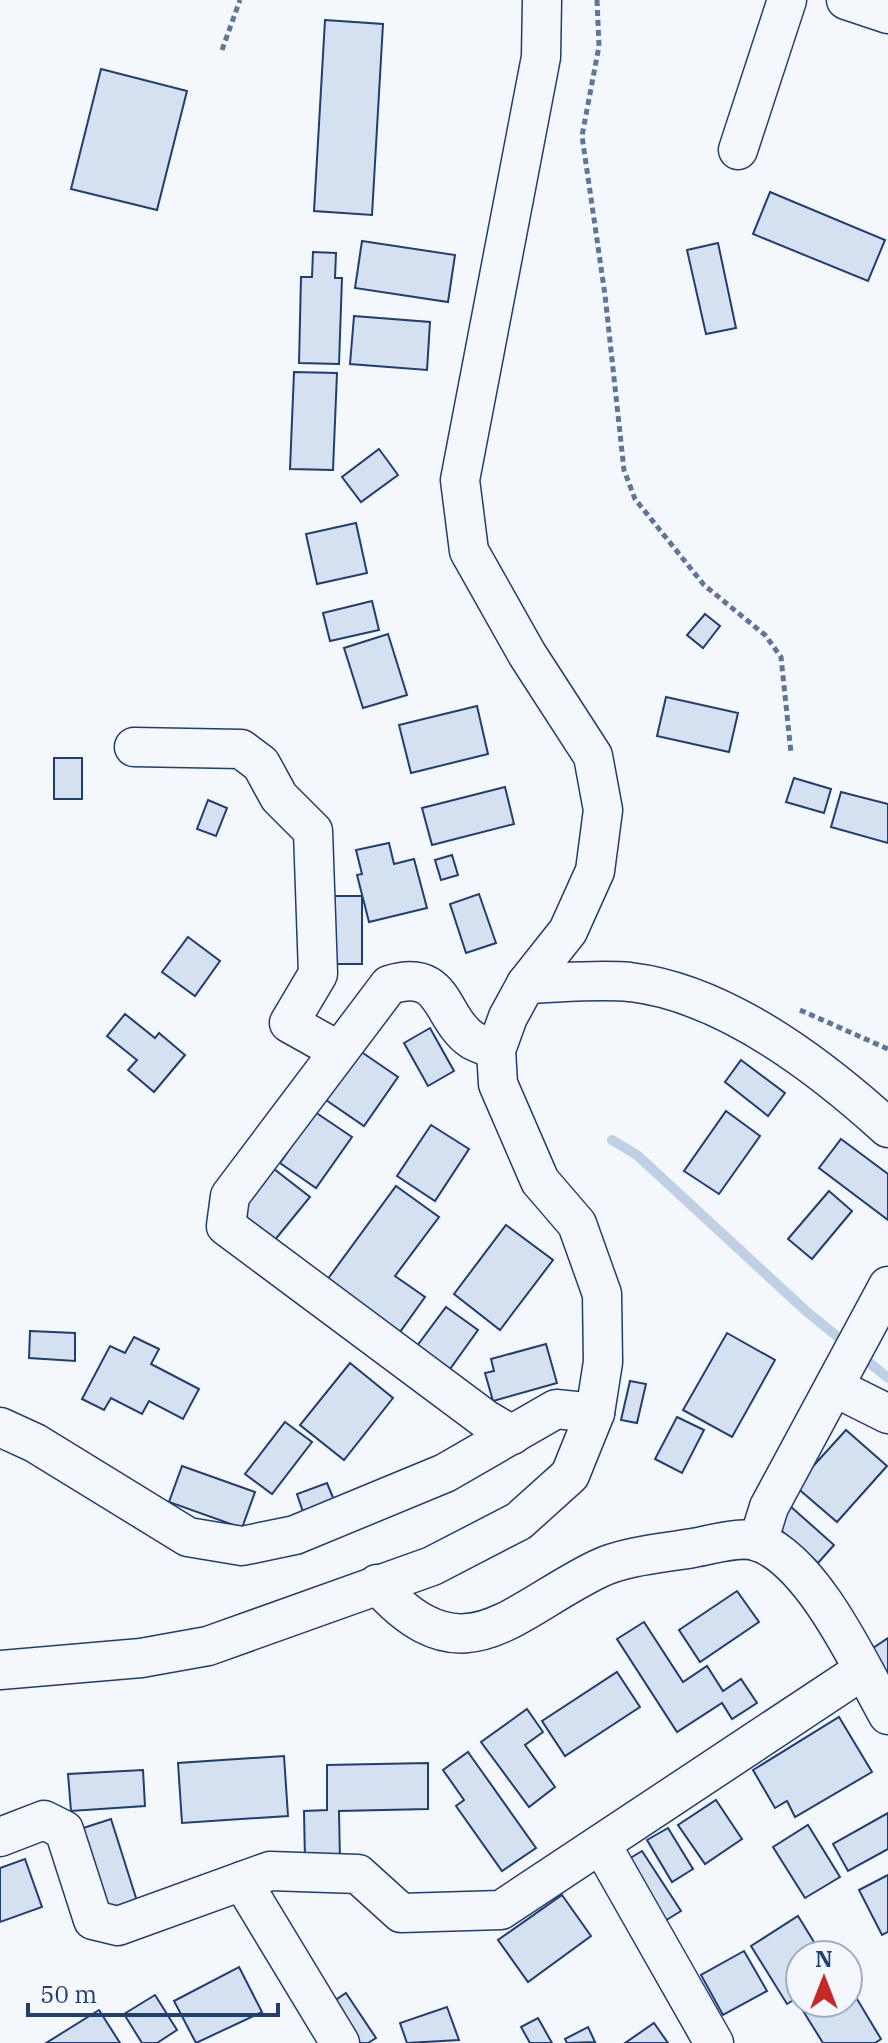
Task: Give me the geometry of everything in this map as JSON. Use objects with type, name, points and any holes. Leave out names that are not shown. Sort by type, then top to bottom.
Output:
[{"type":"street","points":[[0,1670],[141,1658],[208,1646],[432,1566],[519,1521],[570,1475],[595,1413],[603,1362],[602,1294],[577,1224],[540,1181],[498,1084],[496,1050],[508,1017],[526,984],[568,931],[595,871],[603,810],[593,756],[527,654],[469,551],[460,480],[541,57],[542,0]]},
{"type":"street","points":[[738,150],[787,0]]},
{"type":"street","points":[[846,0],[888,14]]},
{"type":"street","points":[[134,747],[241,749],[261,764],[279,797],[313,831],[318,974],[289,1023],[339,1051]]},
{"type":"street","points":[[496,1050],[471,1039],[437,992],[420,982],[401,981],[389,985],[230,1196],[226,1226],[485,1419],[512,1435]]},
{"type":"street","points":[[526,984],[629,982],[677,992],[774,1037],[888,1128]]},
{"type":"street","points":[[758,1542],[769,1507],[888,1286]]},
{"type":"street","points":[[834,1387],[888,1414]]},
{"type":"street","points":[[0,1427],[35,1443],[188,1537],[242,1546],[295,1535],[445,1473],[556,1409],[595,1413]]},
{"type":"street","points":[[377,1584],[397,1607],[431,1629],[477,1635],[525,1613],[600,1567],[732,1541],[758,1542],[795,1568],[821,1598],[888,1715]]},
{"type":"street","points":[[0,1837],[44,1820],[64,1830],[93,1920],[118,1926],[270,1871],[358,1874],[401,1913],[501,1910],[863,1670]]},
{"type":"street","points":[[601,1844],[714,2043]]},
{"type":"street","points":[[242,1881],[340,2043]]},
{"type":"path","points":[[222,50],[240,0]]},
{"type":"path","points":[[597,0],[599,46],[582,136],[605,295],[624,470],[635,499],[704,585],[765,635],[781,657],[791,753]]},
{"type":"building","points":[[325,20],[383,24],[372,215],[314,211]]},
{"type":"building","points":[[101,69],[187,91],[157,210],[71,189]]},
{"type":"building","points":[[770,192],[885,240],[868,281],[753,234]]},
{"type":"building","points":[[362,241],[455,255],[448,302],[355,288]]},
{"type":"building","points":[[718,243],[736,328],[706,334],[687,250]]},
{"type":"building","points":[[313,252],[336,253],[335,278],[342,278],[339,364],[299,363],[301,277],[312,277]]},
{"type":"building","points":[[354,316],[430,322],[427,370],[350,364]]},
{"type":"building","points":[[294,372],[337,373],[333,470],[290,469]]},
{"type":"building","points":[[379,449],[398,475],[361,502],[342,477]]},
{"type":"building","points":[[356,523],[367,573],[317,584],[306,534]]},
{"type":"building","points":[[372,601],[379,630],[330,641],[323,613]]},
{"type":"building","points":[[705,614],[720,626],[703,648],[687,635]]},
{"type":"building","points":[[388,634],[407,695],[363,708],[344,648]]},
{"type":"building","points":[[666,697],[738,713],[729,752],[657,736]]},
{"type":"building","points":[[477,706],[488,754],[411,773],[399,725]]},
{"type":"building","points":[[54,758],[82,758],[82,799],[54,799]]},
{"type":"building","points":[[794,778],[831,789],[824,813],[786,802]]},
{"type":"building","points":[[505,787],[514,824],[432,845],[422,808]]},
{"type":"building","points":[[841,792],[888,804],[888,843],[831,827]]},
{"type":"building","points":[[208,800],[227,808],[216,836],[197,829]]},
{"type":"building","points":[[389,843],[394,864],[414,859],[427,908],[369,922],[357,875],[362,874],[356,850]]},
{"type":"building","points":[[452,855],[458,875],[441,880],[435,860]]},
{"type":"building","points":[[479,894],[496,943],[466,953],[450,904]]},
{"type":"building","points":[[332,896],[362,896],[362,964],[332,964]]},
{"type":"building","points":[[188,937],[220,961],[195,996],[162,972]]},
{"type":"building","points":[[125,1014],[155,1038],[159,1033],[185,1055],[154,1092],[128,1070],[137,1060],[107,1036]]},
{"type":"building","points":[[430,1028],[454,1071],[428,1086],[404,1043]]},
{"type":"building","points":[[360,1051],[398,1077],[364,1126],[326,1100]]},
{"type":"building","points":[[741,1060],[785,1093],[768,1116],[725,1082]]},
{"type":"building","points":[[726,1111],[760,1136],[719,1194],[684,1171]]},
{"type":"building","points":[[315,1112],[352,1137],[316,1188],[280,1163]]},
{"type":"building","points":[[431,1125],[469,1149],[435,1201],[397,1176]]},
{"type":"building","points":[[841,1139],[888,1174],[888,1220],[819,1168]]},
{"type":"building","points":[[274,1169],[310,1197],[274,1241],[239,1214]]},
{"type":"building","points":[[396,1186],[439,1217],[395,1276],[425,1297],[400,1332],[327,1280]]},
{"type":"building","points":[[829,1191],[852,1211],[812,1259],[788,1239]]},
{"type":"building","points":[[506,1225],[553,1260],[500,1330],[454,1294]]},
{"type":"building","points":[[446,1307],[478,1330],[450,1369],[417,1346]]},
{"type":"building","points":[[30,1331],[75,1333],[75,1361],[29,1358]]},
{"type":"building","points":[[727,1333],[775,1360],[732,1437],[683,1410]]},
{"type":"building","points":[[134,1337],[159,1349],[151,1364],[199,1389],[183,1419],[149,1401],[142,1414],[111,1398],[104,1410],[82,1399],[110,1346],[125,1353]]},
{"type":"building","points":[[546,1344],[557,1383],[493,1401],[485,1373],[494,1371],[491,1359]]},
{"type":"building","points":[[350,1363],[393,1398],[344,1460],[300,1425]]},
{"type":"building","points":[[630,1381],[646,1384],[637,1423],[621,1420]]},
{"type":"building","points":[[677,1417],[704,1430],[682,1473],[655,1459]]},
{"type":"building","points":[[285,1422],[312,1442],[272,1494],[245,1474]]},
{"type":"building","points":[[846,1430],[887,1466],[837,1522],[795,1486]]},
{"type":"building","points":[[182,1466],[255,1492],[242,1528],[169,1502]]},
{"type":"building","points":[[327,1483],[334,1500],[303,1512],[297,1494]]},
{"type":"building","points":[[790,1506],[834,1545],[818,1563],[774,1524]]},
{"type":"building","points":[[737,1591],[759,1622],[700,1662],[679,1630]]},
{"type":"building","points":[[644,1622],[683,1682],[707,1666],[723,1691],[741,1679],[757,1703],[732,1719],[722,1703],[677,1732],[617,1639]]},
{"type":"building","points":[[888,1638],[888,1678],[870,1650]]},
{"type":"building","points":[[617,1672],[640,1707],[565,1756],[542,1721]]},
{"type":"building","points":[[527,1709],[543,1732],[525,1745],[555,1787],[529,1807],[481,1742]]},
{"type":"building","points":[[839,1717],[872,1772],[795,1817],[787,1801],[775,1808],[753,1770]]},
{"type":"building","points":[[468,1752],[536,1848],[502,1871],[456,1806],[464,1800],[443,1770]]},
{"type":"building","points":[[284,1756],[288,1816],[182,1823],[178,1763]]},
{"type":"building","points":[[428,1763],[428,1809],[339,1811],[340,1861],[305,1861],[304,1811],[327,1810],[327,1765]]},
{"type":"building","points":[[143,1770],[145,1806],[71,1811],[68,1774]]},
{"type":"building","points":[[716,1800],[742,1839],[705,1864],[678,1825]]},
{"type":"building","points":[[888,1813],[888,1849],[848,1871],[833,1844]]},
{"type":"building","points":[[111,1819],[137,1901],[97,1913],[71,1832]]},
{"type":"building","points":[[808,1825],[840,1877],[805,1898],[773,1847]]},
{"type":"building","points":[[668,1828],[693,1869],[672,1882],[647,1840]]},
{"type":"building","points":[[642,1851],[681,1911],[655,1927],[617,1866]]},
{"type":"building","points":[[25,1859],[42,1907],[0,1922],[0,1868]]},
{"type":"building","points":[[888,1875],[888,1932],[882,1935],[859,1890]]},
{"type":"building","points":[[562,1895],[591,1936],[528,1982],[498,1940]]},
{"type":"building","points":[[798,1916],[812,1939],[784,1939],[784,1999],[751,1946]]},
{"type":"building","points":[[744,1951],[767,1991],[723,2015],[701,1975]]},
{"type":"building","points":[[239,1967],[262,2012],[196,2043],[174,2001]]},
{"type":"building","points":[[346,1993],[376,2038],[368,2043],[339,2043],[318,2012]]},
{"type":"building","points":[[155,1995],[177,2030],[157,2043],[142,2043],[124,2014]]},
{"type":"building","points":[[447,2007],[459,2040],[407,2043],[400,2023]]},
{"type":"building","points":[[99,2010],[120,2043],[46,2043]]},
{"type":"building","points":[[864,2011],[881,2039],[875,2043],[823,2043],[808,2019],[864,2019]]},
{"type":"building","points":[[538,2018],[552,2043],[530,2043],[521,2027]]},
{"type":"building","points":[[654,2023],[668,2043],[625,2043]]},
{"type":"building","points":[[588,2027],[595,2042],[567,2043],[565,2039]]},
{"type":"waterway","points":[[612,1140],[637,1155],[806,1311],[888,1378]]}]
